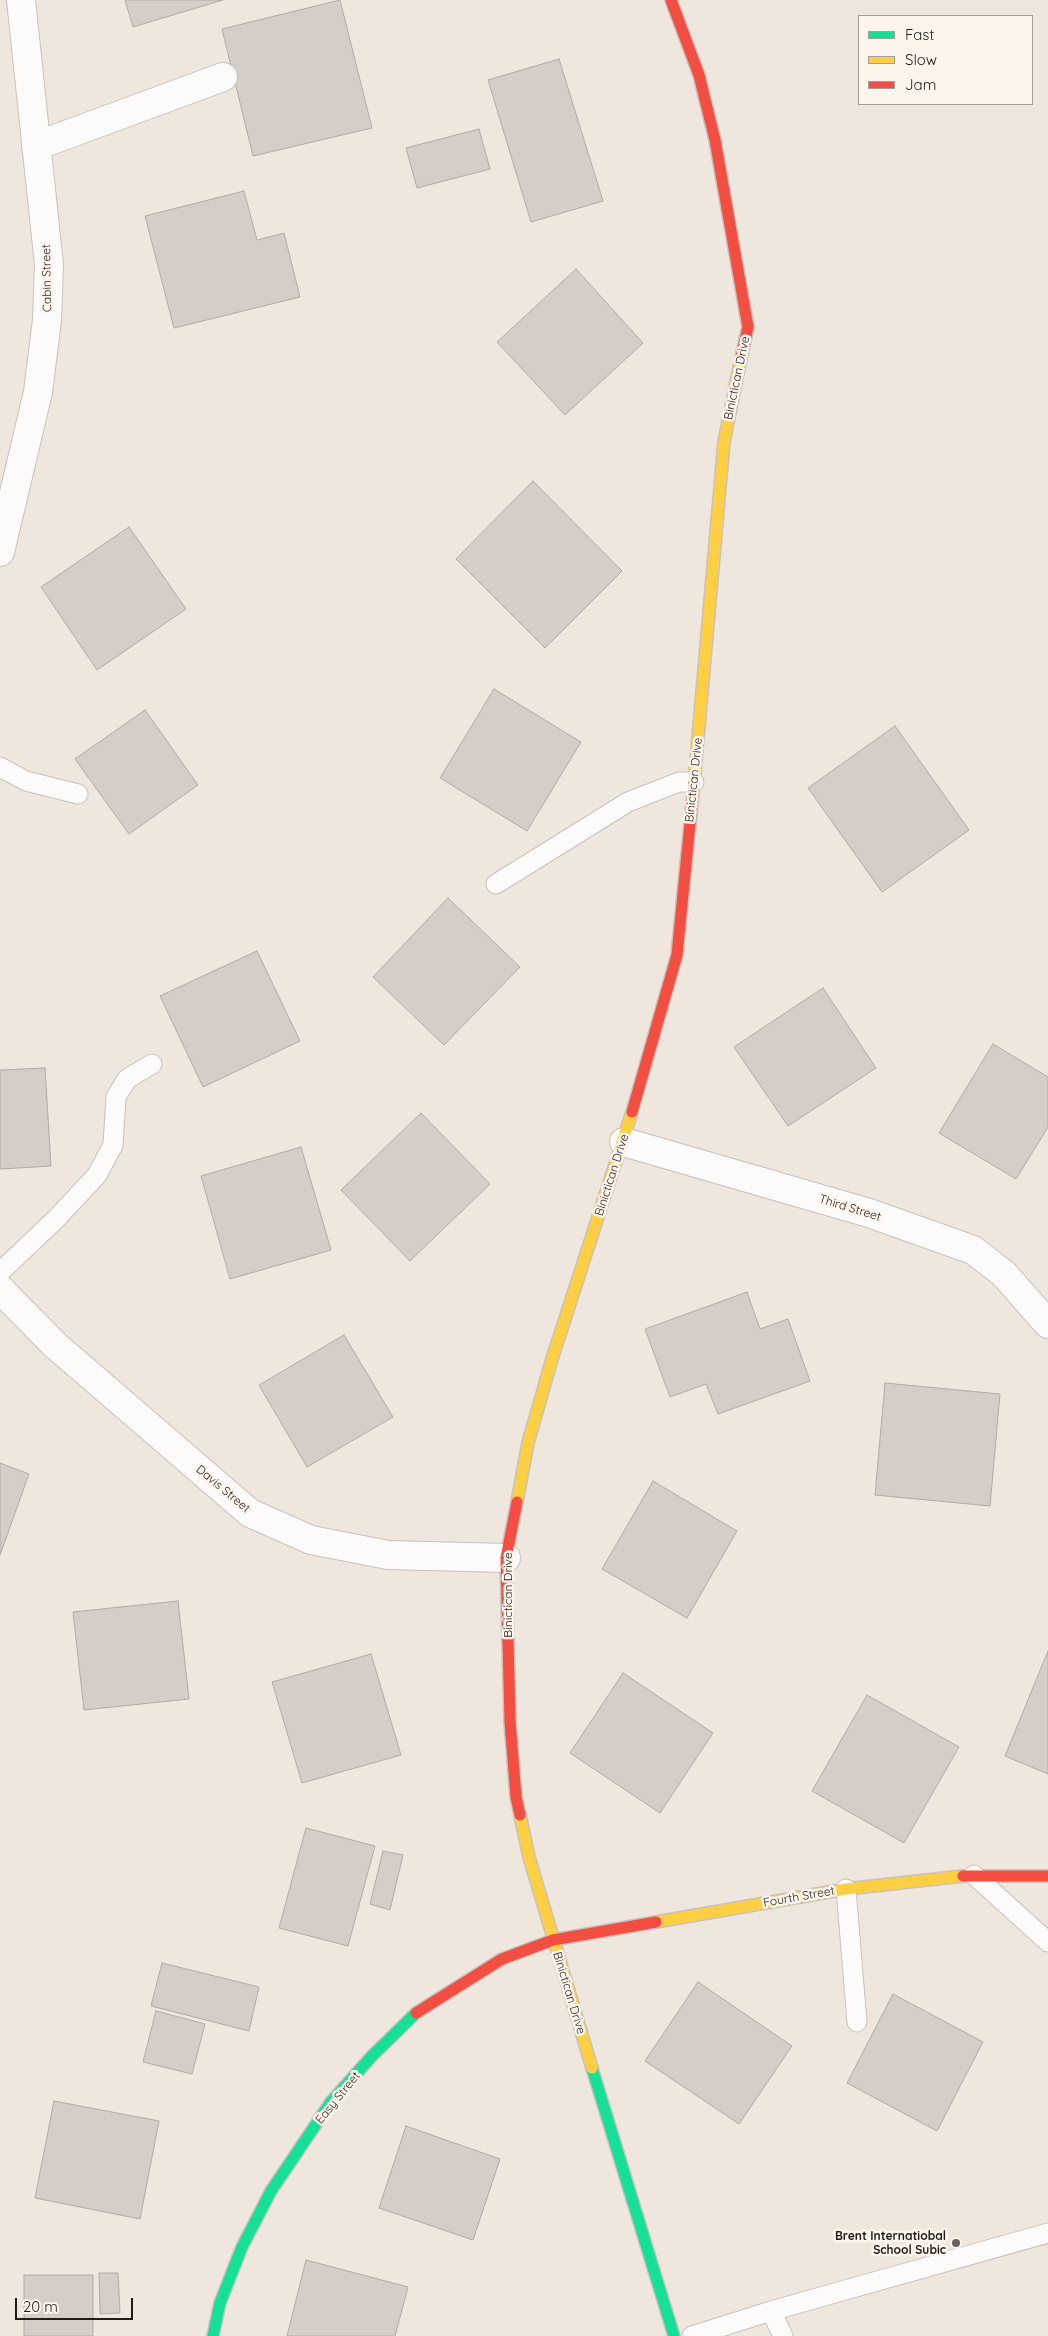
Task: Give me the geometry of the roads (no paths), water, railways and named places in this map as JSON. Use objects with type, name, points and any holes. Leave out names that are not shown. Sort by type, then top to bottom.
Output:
[{"type":"street","name":"Cabin Street","points":[[0,552],[38,392],[47,320],[49,265],[21,0]]},
{"type":"street","name":"Binictican Drive","points":[[671,0],[699,75],[716,140],[748,327],[724,442],[710,627],[677,955],[624,1142],[552,1359],[528,1443],[506,1558],[510,1721],[516,1797],[529,1856],[553,1940],[674,2336]]},
{"type":"street","points":[[36,146],[224,77]]},
{"type":"street","name":"Third Street","points":[[624,1142],[868,1213],[973,1250],[1004,1274],[1048,1324]]},
{"type":"street","name":"Davis Street","points":[[0,1289],[55,1345],[250,1513],[312,1540],[388,1555],[506,1558]]},
{"type":"street","name":"Fourth Street","points":[[553,1940],[846,1889],[974,1875],[1048,1876]]},
{"type":"street","name":"Easy Street","points":[[213,2336],[220,2303],[242,2248],[270,2191],[331,2102],[372,2056],[419,2010],[502,1959],[553,1940]]},
{"type":"lane","points":[[0,768],[26,780],[78,794]]},
{"type":"lane","points":[[496,884],[628,802],[679,782],[694,782]]},
{"type":"lane","points":[[0,1272],[56,1220],[97,1175],[113,1145],[116,1097],[127,1079],[152,1064]]},
{"type":"lane","points":[[974,1875],[1048,1942]]},
{"type":"lane","points":[[846,1889],[857,2022]]},
{"type":"lane","points":[[692,2336],[771,2311],[1048,2233]]},
{"type":"lane","points":[[771,2311],[783,2336]]},
{"type":"place","name":"Brent Internatiobal School Subic","points":[[956,2243]]}]
